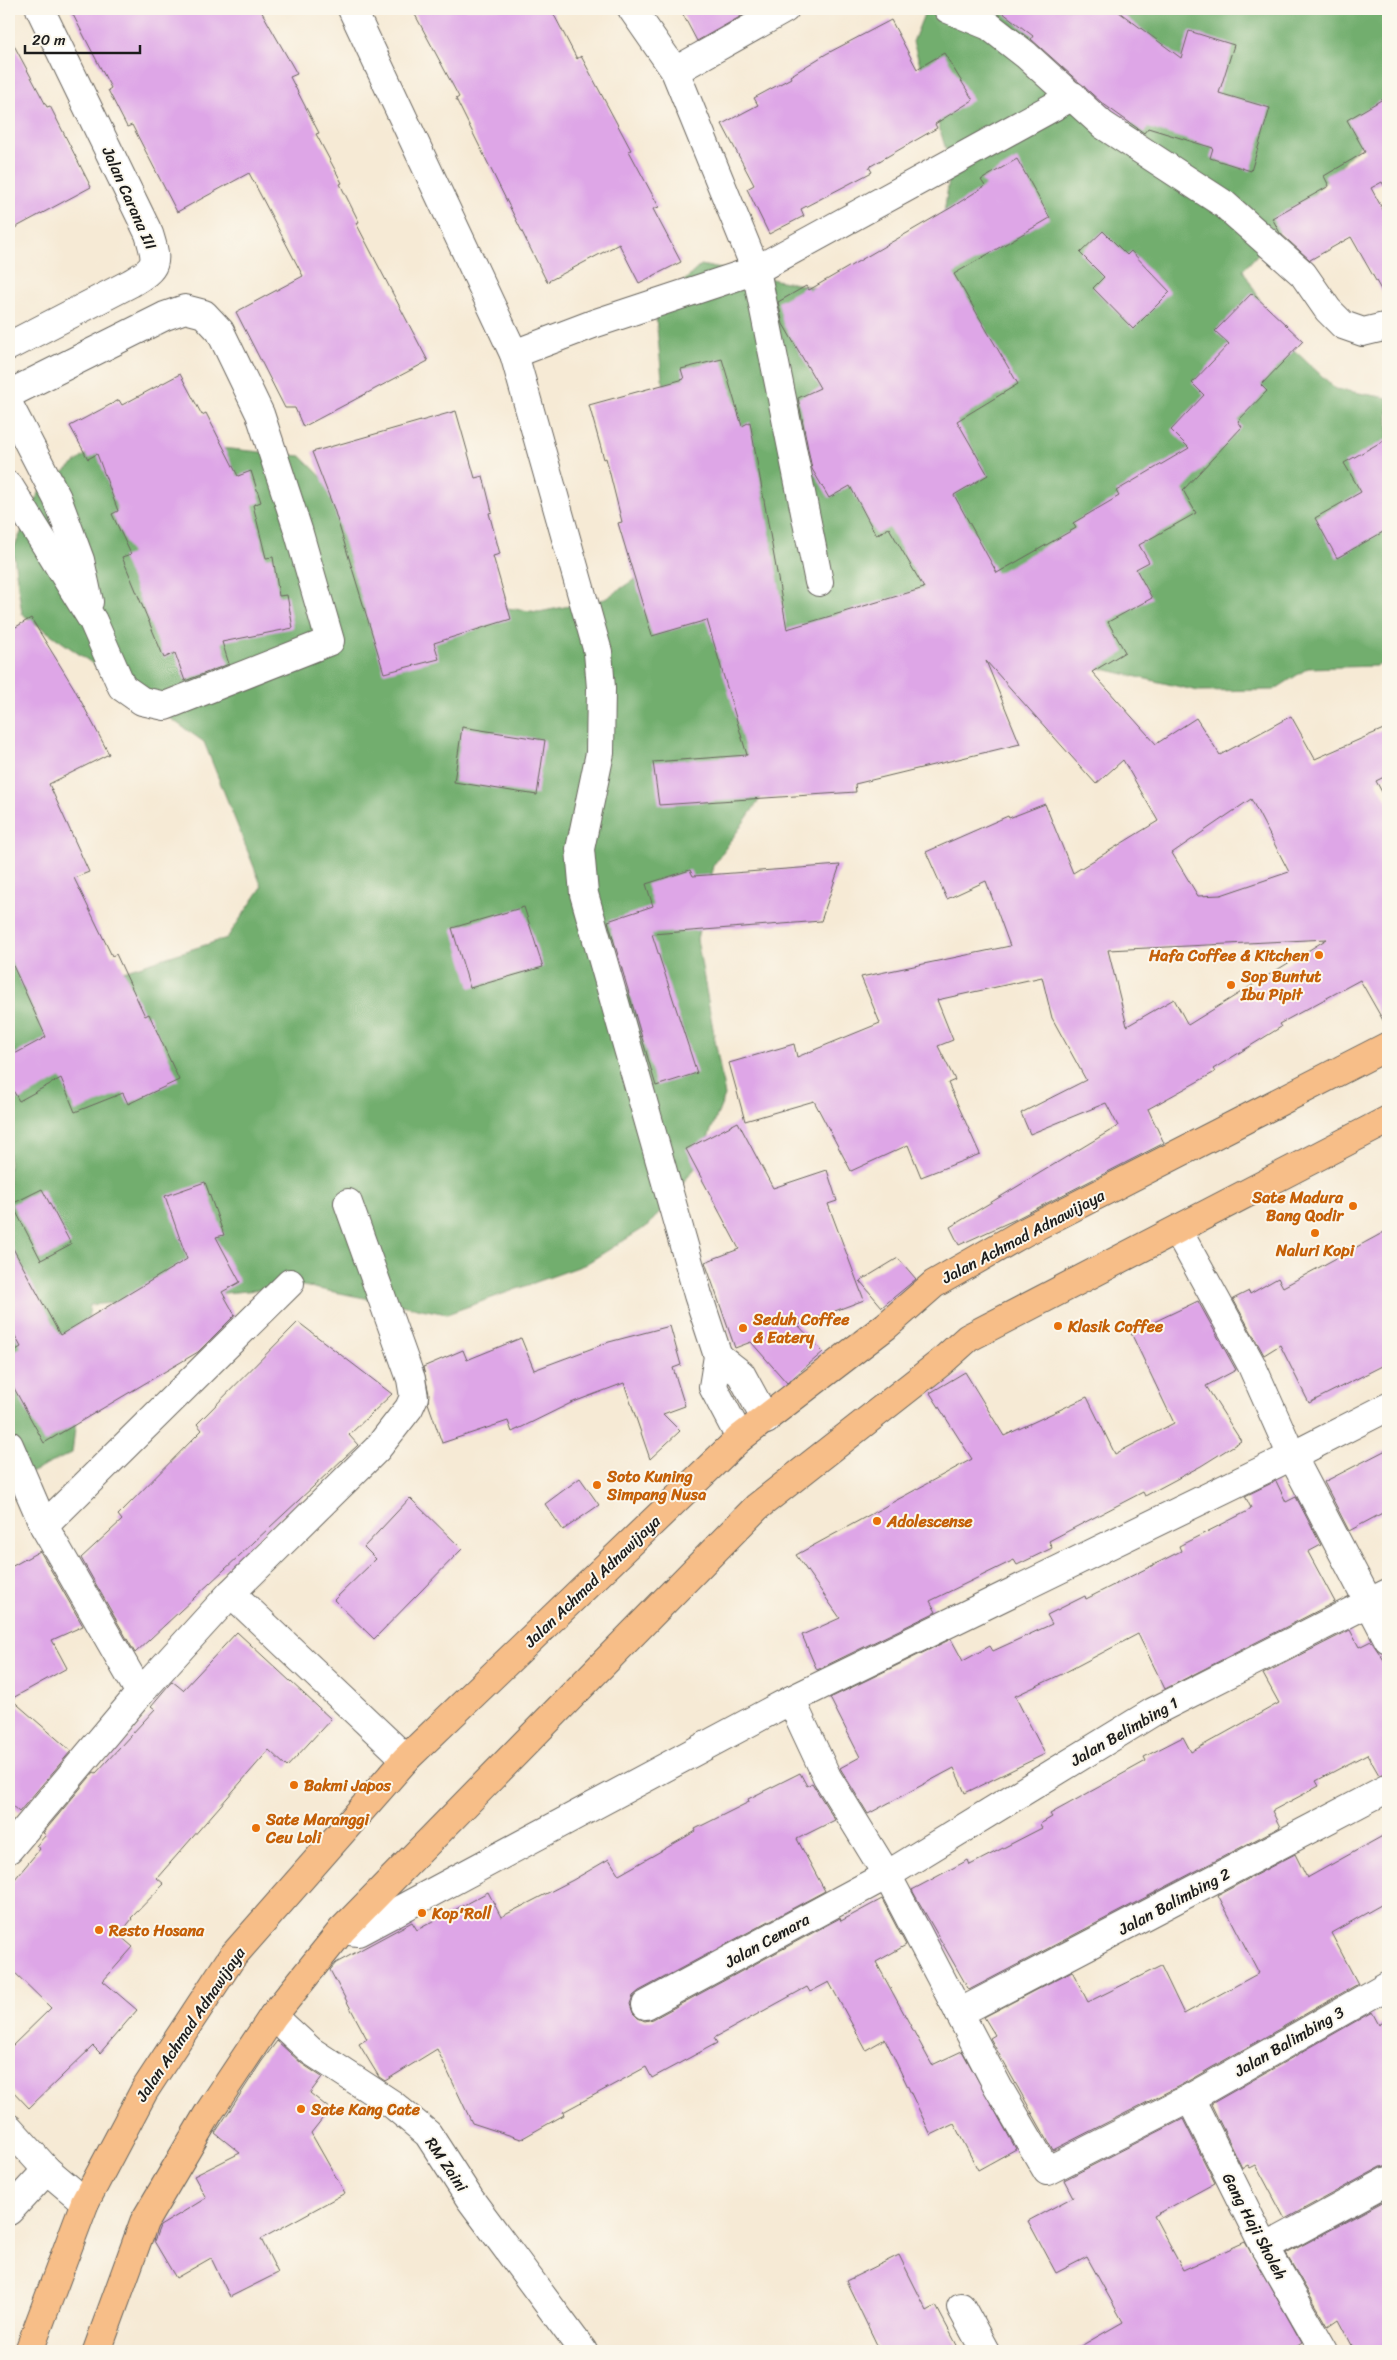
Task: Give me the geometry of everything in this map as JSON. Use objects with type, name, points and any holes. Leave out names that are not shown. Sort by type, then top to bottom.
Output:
[{"type":"main road","name":"Jalan Achmad Adnawijaya","points":[[29,2351],[85,2202],[144,2091],[232,1957],[406,1759],[740,1438],[766,1420],[886,1326],[934,1284],[1023,1233],[1388,1046]]},
{"type":"main road","points":[[97,2351],[144,2222],[208,2112],[273,2016],[342,1930],[757,1507],[939,1364],[968,1338],[1178,1231],[1388,1120]]},
{"type":"street","name":"Jalan Carana III","points":[[9,346],[150,272],[156,256],[150,234],[40,9]]},
{"type":"street","points":[[352,9],[514,354],[598,652],[601,688],[600,753],[580,849],[584,894],[698,1295],[718,1356],[713,1387],[740,1438]]},
{"type":"street","points":[[632,9],[675,71],[756,270],[819,582]]},
{"type":"street","points":[[675,71],[785,9]]},
{"type":"street","points":[[948,9],[989,26],[1073,96],[1103,125],[1224,204],[1303,274],[1328,310],[1343,325],[1363,332],[1388,326]]},
{"type":"street","points":[[514,354],[593,324],[756,270],[1073,96]]},
{"type":"street","points":[[9,394],[165,316],[185,309],[204,314],[220,331],[260,414],[298,530],[330,641],[165,706],[142,701],[122,687],[94,620],[80,560],[57,498],[9,405]]},
{"type":"street","points":[[9,486],[94,620]]},
{"type":"street","points":[[9,1849],[140,1693],[231,1593],[377,1449],[409,1408],[414,1397],[411,1378],[348,1203]]},
{"type":"street","points":[[1178,1231],[1250,1364],[1292,1456],[1379,1598],[1388,1639]]},
{"type":"street","points":[[44,1526],[290,1283]]},
{"type":"street","points":[[718,1356],[741,1374],[766,1420]]},
{"type":"street","points":[[342,1930],[358,1932],[791,1700],[1292,1456],[1388,1407]]},
{"type":"street","points":[[9,1445],[44,1526],[140,1693]]},
{"type":"street","points":[[231,1593],[406,1759]]},
{"type":"street","name":"Jalan Belimbing 1","points":[[888,1874],[1153,1712],[1379,1598]]},
{"type":"street","points":[[791,1700],[827,1777],[888,1874],[959,2013]]},
{"type":"street","name":"Jalan Balimbing 2","points":[[959,2013],[1388,1788]]},
{"type":"street","name":"Jalan Cemara","points":[[646,2005],[888,1874]]},
{"type":"street","name":"Jalan Balimbing 3","points":[[959,2013],[1047,2172],[1190,2098],[1388,1984]]},
{"type":"street","name":"RM Zaini","points":[[273,2016],[311,2051],[392,2104],[428,2134],[470,2199],[583,2351]]},
{"type":"street","name":"Gang Haji Sholeh","points":[[1190,2098],[1266,2248],[1324,2351]]},
{"type":"street","points":[[9,2128],[47,2170],[85,2202]]},
{"type":"street","points":[[9,2210],[47,2170]]},
{"type":"street","points":[[1266,2248],[1388,2181]]},
{"type":"street","points":[[961,2307],[985,2351]]},
{"type":"green space","points":[[926,9],[1388,9],[1388,115],[1243,270],[1282,339],[1336,389],[1388,398],[1388,662],[1376,666],[1308,668],[1274,690],[1198,691],[1051,657],[907,660],[842,682],[713,866],[697,939],[725,1096],[696,1167],[649,1225],[584,1265],[447,1314],[303,1286],[90,1305],[72,1453],[9,1483],[9,915],[34,947],[95,980],[227,938],[262,887],[204,742],[22,614],[13,550],[40,491],[95,447],[160,442],[301,456],[410,567],[474,604],[539,612],[605,599],[659,563],[682,441],[662,378],[655,308],[701,265],[832,291],[942,227],[951,166],[913,42]]},
{"type":"building","points":[[70,9],[260,9],[297,74],[290,77],[319,133],[316,134],[342,183],[340,184],[359,222],[356,223],[428,361],[303,427],[295,408],[285,408],[236,312],[303,276],[249,173],[177,212],[132,125],[127,127],[108,90],[111,88]]},
{"type":"building","points":[[412,9],[551,9],[577,59],[581,56],[631,150],[629,151],[659,207],[653,209],[681,262],[639,283],[619,244],[547,282],[456,99],[459,97]]},
{"type":"building","points":[[680,9],[754,9],[697,41]]},
{"type":"building","points":[[998,9],[1115,9],[1181,58],[1189,31],[1234,45],[1219,93],[1270,108],[1251,171],[1210,158],[1213,148],[1148,128],[1144,133],[1102,103],[1031,39],[1033,36]]},
{"type":"building","points":[[891,20],[917,69],[944,53],[973,100],[935,124],[937,128],[869,167],[872,172],[801,209],[804,216],[769,234],[747,189],[754,185],[722,124],[758,105],[754,98],[791,78],[790,76],[826,54]]},
{"type":"building","points":[[9,36],[47,107],[50,106],[91,187],[9,231]]},
{"type":"building","points":[[1388,96],[1388,193],[1382,182],[1371,188],[1388,219],[1388,302],[1351,237],[1310,260],[1280,233],[1272,218],[1329,186],[1324,176],[1365,152],[1347,120]]},
{"type":"building","points":[[1017,159],[1050,218],[954,274],[1018,384],[957,421],[988,475],[954,495],[997,573],[1076,528],[1073,523],[1119,496],[1116,491],[1189,448],[1171,430],[1204,395],[1192,383],[1229,344],[1215,331],[1252,293],[1303,341],[1261,385],[1267,391],[1238,421],[1242,427],[1183,490],[1196,513],[1139,545],[1149,562],[1136,569],[1152,598],[1108,622],[1125,652],[1092,672],[1156,744],[1196,718],[1220,755],[1291,716],[1315,759],[1388,727],[1388,775],[1376,781],[1388,803],[1388,1029],[1360,980],[1279,1024],[1281,1027],[1213,1069],[1215,1072],[1148,1109],[1164,1143],[1014,1220],[959,1245],[950,1227],[1118,1126],[1106,1103],[1030,1134],[1021,1113],[1086,1080],[1052,1018],[1042,977],[937,1000],[953,1040],[938,1046],[955,1080],[948,1083],[980,1154],[921,1177],[908,1145],[851,1171],[814,1101],[745,1121],[729,1063],[794,1044],[797,1057],[880,1023],[861,977],[1010,946],[986,881],[947,899],[926,852],[1008,816],[1009,818],[1045,804],[1073,873],[1158,821],[1123,760],[1096,784],[986,661],[1020,744],[855,784],[856,792],[659,805],[653,762],[747,755],[707,620],[652,636],[618,523],[622,522],[606,458],[604,459],[589,405],[684,379],[681,369],[722,359],[742,426],[750,422],[787,629],[924,588],[889,528],[876,535],[850,486],[829,498],[812,469],[798,398],[820,388],[783,324],[778,302],[806,286],[809,290],[952,207],[985,186],[981,180]],"holes":[[[1251,799],[1289,872],[1221,895],[1198,896],[1172,853]],[[1327,939],[1188,1025],[1174,999],[1127,1026],[1108,950]]]},
{"type":"building","points":[[1103,231],[1127,255],[1131,251],[1170,292],[1133,329],[1093,288],[1104,277],[1080,253]]},
{"type":"building","points":[[180,374],[202,415],[206,413],[238,476],[251,471],[261,502],[253,505],[266,558],[273,557],[279,596],[287,595],[293,628],[222,642],[229,664],[185,681],[175,653],[164,658],[122,557],[131,554],[112,514],[118,511],[97,454],[88,459],[70,426],[119,400],[122,405]]},
{"type":"building","points":[[456,411],[475,478],[483,476],[492,512],[489,513],[500,554],[493,556],[511,619],[434,643],[439,659],[384,673],[334,509],[312,452]]},
{"type":"building","points":[[1388,438],[1388,541],[1383,532],[1337,558],[1315,518],[1361,492],[1344,463]]},
{"type":"building","points":[[31,618],[74,688],[109,754],[49,784],[89,872],[74,878],[112,956],[116,954],[145,1016],[149,1014],[179,1080],[128,1104],[123,1093],[75,1112],[61,1078],[19,1101],[9,1083],[9,1057],[46,1037],[9,957],[9,631]]},
{"type":"building","points":[[462,727],[545,740],[537,795],[454,782]]},
{"type":"building","points":[[840,865],[821,921],[652,934],[697,1073],[656,1086],[608,921],[653,906],[646,884],[690,870],[693,876]]},
{"type":"building","points":[[524,907],[543,967],[470,988],[452,928]]},
{"type":"building","points":[[738,1122],[773,1188],[827,1170],[837,1201],[828,1204],[864,1300],[798,1325],[823,1352],[787,1383],[751,1342],[735,1348],[705,1262],[739,1249],[686,1149]]},
{"type":"building","points":[[205,1182],[224,1235],[216,1237],[240,1282],[222,1292],[235,1315],[198,1352],[44,1443],[9,1379],[9,1354],[21,1347],[9,1325],[9,1241],[60,1335],[187,1259],[165,1196]]},
{"type":"building","points":[[42,1189],[71,1244],[41,1260],[12,1204]]},
{"type":"building","points":[[1388,1230],[1388,1363],[1309,1403],[1280,1345],[1264,1355],[1233,1299],[1249,1291],[1250,1294],[1278,1278],[1283,1287]]},
{"type":"building","points":[[898,1258],[916,1279],[882,1307],[860,1281]]},
{"type":"building","points":[[1198,1301],[1236,1370],[1206,1386],[1241,1441],[1201,1466],[1145,1496],[1143,1492],[1049,1541],[1052,1548],[1017,1565],[1014,1560],[930,1601],[936,1612],[817,1670],[802,1635],[840,1618],[796,1555],[972,1459],[930,1393],[965,1372],[1004,1436],[1087,1397],[1115,1454],[1174,1423],[1131,1333]]},
{"type":"building","points":[[298,1322],[392,1394],[349,1435],[358,1445],[135,1653],[81,1558],[122,1520],[118,1515],[202,1430],[197,1424]]},
{"type":"building","points":[[670,1326],[681,1365],[673,1368],[685,1406],[663,1414],[680,1431],[650,1459],[624,1383],[571,1403],[512,1432],[508,1421],[442,1443],[428,1403],[429,1394],[423,1367],[463,1350],[467,1360],[521,1338],[534,1370],[609,1342]]},
{"type":"building","points":[[1388,1449],[1388,1510],[1349,1531],[1324,1482]]},
{"type":"building","points":[[580,1478],[599,1505],[563,1530],[545,1504]]},
{"type":"building","points":[[1276,1481],[1286,1502],[1296,1497],[1321,1545],[1308,1552],[1335,1602],[1165,1689],[1138,1634],[1062,1674],[1015,1696],[1045,1754],[965,1793],[954,1768],[868,1814],[840,1768],[860,1757],[830,1698],[951,1639],[963,1661],[990,1646],[993,1651],[1052,1624],[1047,1615],[1085,1596],[1086,1599],[1181,1551],[1179,1546],[1246,1512],[1251,1508],[1245,1496]]},
{"type":"building","points":[[410,1498],[462,1549],[374,1639],[334,1600],[376,1559],[364,1547]]},
{"type":"building","points":[[40,1551],[83,1626],[52,1640],[67,1668],[11,1699],[71,1751],[19,1812],[9,1803],[9,1568]]},
{"type":"building","points":[[1350,1630],[1359,1647],[1371,1641],[1388,1666],[1388,1772],[1379,1775],[1367,1754],[1316,1781],[1319,1786],[1272,1811],[1280,1827],[969,1990],[912,1890],[968,1860],[970,1865],[1042,1828],[1040,1824],[1052,1817],[1050,1814],[1146,1761],[1144,1757],[1183,1737],[1191,1752],[1279,1703],[1263,1674]]},
{"type":"building","points":[[237,1632],[331,1719],[287,1767],[269,1750],[157,1878],[164,1884],[131,1918],[119,1935],[133,1947],[103,1981],[137,2010],[100,2053],[93,2046],[29,2108],[9,2087],[9,2049],[51,2008],[9,1967],[9,1886],[40,1849],[36,1846],[46,1835],[43,1833],[94,1772],[96,1773],[155,1709],[151,1706],[172,1681],[183,1690]]},
{"type":"building","points":[[800,1773],[807,1786],[812,1783],[835,1820],[797,1839],[825,1891],[639,1991],[633,1996],[630,2004],[633,2013],[645,2021],[653,2019],[840,1918],[841,1921],[882,1899],[906,1945],[876,1962],[932,2065],[962,2051],[1016,2149],[978,2170],[954,2124],[931,2135],[885,2039],[866,2050],[829,1982],[810,1992],[807,1987],[714,2038],[717,2043],[652,2078],[646,2067],[563,2112],[564,2115],[521,2139],[472,2123],[437,2049],[385,2081],[379,2077],[359,2044],[367,2039],[330,1970],[336,1963],[412,1922],[417,1930],[488,1892],[501,1917],[609,1859],[619,1875],[696,1831],[695,1829],[749,1802],[748,1799]]},
{"type":"building","points":[[1388,1833],[1388,1901],[1331,1933],[1358,1984],[1183,2084],[1053,2150],[990,2038],[995,2035],[984,2017],[1072,1971],[1088,2002],[1161,1966],[1184,2014],[1259,1973],[1218,1895],[1295,1854],[1307,1878]]},
{"type":"building","points":[[1372,2012],[1379,2025],[1388,2019],[1388,2165],[1285,2219],[1256,2165],[1250,2168],[1248,2165],[1242,2168],[1211,2104]]},
{"type":"building","points":[[277,2041],[301,2063],[322,2077],[310,2093],[330,2109],[311,2133],[345,2193],[261,2239],[278,2273],[230,2297],[211,2258],[176,2278],[154,2241],[160,2226],[206,2198],[194,2176],[240,2153],[215,2133]]},
{"type":"building","points":[[1183,2119],[1215,2183],[1154,2216],[1183,2270],[1245,2242],[1302,2343],[1290,2351],[1072,2351],[1123,2322],[1087,2257],[1056,2273],[1028,2221],[1073,2197],[1064,2180]]},
{"type":"building","points":[[1388,2199],[1388,2351],[1355,2351],[1338,2319],[1328,2326],[1286,2254]]},
{"type":"building","points":[[899,2255],[927,2311],[936,2306],[960,2351],[880,2351],[846,2281]]},
{"type":"place","name":"Hafa Coffee & Kitchen","points":[[1319,955]]},
{"type":"place","name":"Sop Buntut Ibu Pipit","points":[[1231,985]]},
{"type":"place","name":"Sate Madura Bang Qodir","points":[[1353,1206]]},
{"type":"place","name":"Naluri Kopi","points":[[1315,1233]]},
{"type":"place","name":"Klasik Coffee","points":[[1058,1326]]},
{"type":"place","name":"Seduh Coffee & Eatery","points":[[743,1328]]},
{"type":"place","name":"Soto Kuning Simpang Nusa","points":[[597,1485]]},
{"type":"place","name":"Adolescense","points":[[877,1521]]},
{"type":"place","name":"Bakmi Japos","points":[[294,1785]]},
{"type":"place","name":"Sate Maranggi Ceu Loli","points":[[256,1828]]},
{"type":"place","name":"Kop'Roll","points":[[422,1913]]},
{"type":"place","name":"Resto Hosana","points":[[99,1930]]},
{"type":"place","name":"Sate Kang Cate","points":[[301,2109]]}]
